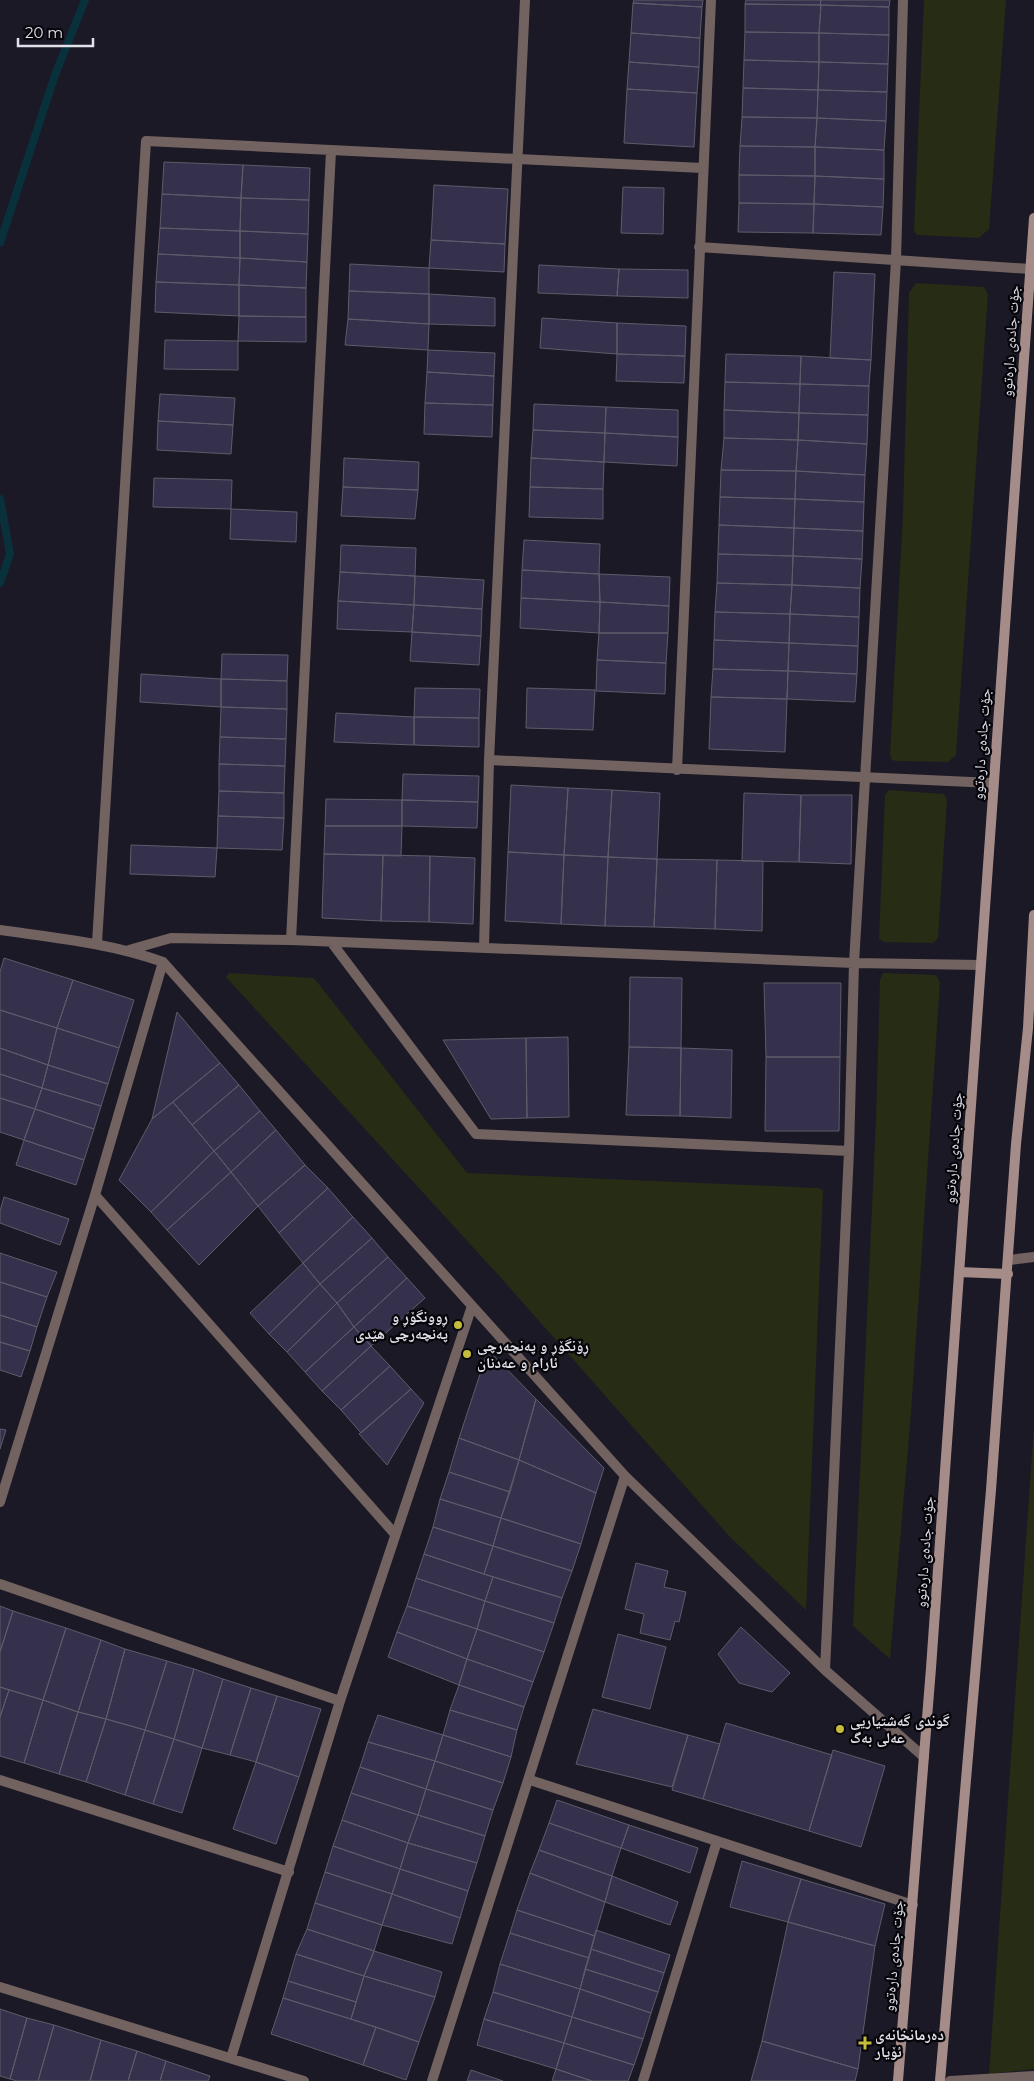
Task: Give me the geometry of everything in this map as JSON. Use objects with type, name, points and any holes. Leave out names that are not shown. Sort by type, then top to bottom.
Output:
[{"type":"main road","name":"جۆت جادەی دارەتوو","points":[[898,2081],[914,1905],[1034,218]]},
{"type":"main road","points":[[940,2081],[974,1706],[1009,1260],[1029,1066],[1034,915]]},
{"type":"main road","points":[[959,1272],[1008,1274]]},
{"type":"street","points":[[484,948],[489,760],[525,0]]},
{"type":"street","points":[[677,770],[702,168],[711,0]]},
{"type":"street","points":[[824,1670],[849,1151],[854,963],[867,777],[896,260],[903,0]]},
{"type":"street","points":[[97,943],[146,141],[331,152],[702,168]]},
{"type":"street","points":[[291,940],[331,152]]},
{"type":"street","points":[[699,247],[1030,269]]},
{"type":"street","points":[[489,760],[993,783]]},
{"type":"street","points":[[0,930],[97,943],[129,950],[163,962],[625,1476],[824,1670],[924,1757]]},
{"type":"street","points":[[129,950],[171,938],[291,940],[854,963],[981,965]]},
{"type":"street","points":[[332,943],[476,1134],[849,1151]]},
{"type":"street","points":[[0,1502],[163,962]]},
{"type":"street","points":[[94,1195],[394,1533]]},
{"type":"street","points":[[1009,1260],[1034,1257]]},
{"type":"street","points":[[231,2058],[340,1701],[394,1533],[472,1306]]},
{"type":"street","points":[[432,2081],[530,1780],[625,1476]]},
{"type":"street","points":[[0,1584],[340,1701]]},
{"type":"street","points":[[0,1780],[289,1872]]},
{"type":"street","points":[[530,1780],[914,1905]]},
{"type":"street","points":[[643,2081],[717,1841]]},
{"type":"street","points":[[0,1987],[304,2081]]},
{"type":"street","points":[[950,2081],[1034,2076]]},
{"type":"green space","points":[[924,0],[1006,0],[989,229],[979,238],[917,235],[914,231]]},
{"type":"green space","points":[[916,283],[984,287],[988,294],[956,755],[948,762],[896,761],[892,760],[890,755],[903,513],[909,293]]},
{"type":"green space","points":[[889,790],[944,794],[947,800],[938,938],[933,943],[884,942],[879,939],[885,795]]},
{"type":"green space","points":[[229,973],[313,978],[467,1173],[818,1188],[823,1190],[806,1610],[730,1537],[502,1279],[226,977]]},
{"type":"green space","points":[[883,973],[936,975],[940,982],[911,1413],[890,1659],[853,1626],[876,1120],[880,980]]},
{"type":"green space","points":[[1034,1425],[1034,2069],[989,2074]]},
{"type":"building","points":[[634,0],[703,0],[702,7],[633,3]]},
{"type":"building","points":[[746,0],[821,0],[820,5],[745,4]]},
{"type":"building","points":[[821,0],[890,0],[889,7],[820,5]]},
{"type":"building","points":[[633,3],[702,7],[700,38],[631,33]]},
{"type":"building","points":[[745,4],[821,5],[819,33],[745,32]]},
{"type":"building","points":[[821,5],[889,7],[889,35],[819,33]]},
{"type":"building","points":[[745,32],[819,33],[819,62],[744,60]]},
{"type":"building","points":[[631,33],[700,38],[699,67],[629,62]]},
{"type":"building","points":[[819,33],[889,35],[888,64],[819,62]]},
{"type":"building","points":[[744,60],[819,62],[818,90],[743,88]]},
{"type":"building","points":[[629,62],[699,67],[697,93],[627,89]]},
{"type":"building","points":[[819,62],[888,64],[887,92],[818,90]]},
{"type":"building","points":[[743,88],[818,90],[817,118],[742,117]]},
{"type":"building","points":[[627,89],[697,93],[694,147],[624,143]]},
{"type":"building","points":[[818,90],[887,92],[886,121],[817,118]]},
{"type":"building","points":[[742,117],[817,118],[815,147],[740,146]]},
{"type":"building","points":[[817,118],[886,121],[884,150],[815,147]]},
{"type":"building","points":[[740,146],[815,147],[815,176],[739,175]]},
{"type":"building","points":[[815,147],[884,150],[884,179],[815,176]]},
{"type":"building","points":[[164,162],[243,165],[241,198],[162,194]]},
{"type":"building","points":[[243,165],[310,168],[309,200],[241,198]]},
{"type":"building","points":[[739,175],[815,176],[814,204],[739,203]]},
{"type":"building","points":[[815,176],[884,179],[883,207],[814,204]]},
{"type":"building","points":[[434,185],[508,189],[505,244],[431,240]]},
{"type":"building","points":[[623,187],[664,188],[663,234],[621,233]]},
{"type":"building","points":[[162,194],[241,198],[240,231],[160,228]]},
{"type":"building","points":[[241,198],[309,200],[308,234],[240,231]]},
{"type":"building","points":[[739,203],[814,204],[813,233],[738,232]]},
{"type":"building","points":[[814,204],[883,207],[881,235],[813,233]]},
{"type":"building","points":[[160,228],[240,231],[240,258],[158,254]]},
{"type":"building","points":[[240,231],[308,234],[307,262],[240,258]]},
{"type":"building","points":[[431,240],[505,244],[504,272],[429,268]]},
{"type":"building","points":[[158,254],[240,258],[239,285],[156,282]]},
{"type":"building","points":[[240,258],[307,262],[306,288],[239,285]]},
{"type":"building","points":[[350,264],[429,268],[429,294],[349,291]]},
{"type":"building","points":[[539,265],[619,269],[617,296],[538,293]]},
{"type":"building","points":[[619,269],[688,270],[688,298],[617,296]]},
{"type":"building","points":[[834,272],[875,274],[871,360],[830,358]]},
{"type":"building","points":[[156,282],[239,285],[239,316],[155,312]]},
{"type":"building","points":[[239,285],[306,288],[306,317],[239,316]]},
{"type":"building","points":[[349,291],[429,294],[429,324],[348,319]]},
{"type":"building","points":[[429,294],[495,298],[495,326],[429,324]]},
{"type":"building","points":[[239,316],[306,317],[306,342],[238,341]]},
{"type":"building","points":[[542,318],[617,323],[617,354],[540,348]]},
{"type":"building","points":[[348,319],[429,324],[428,350],[345,345]]},
{"type":"building","points":[[617,323],[686,326],[685,356],[617,354]]},
{"type":"building","points":[[165,340],[238,341],[238,370],[164,369]]},
{"type":"building","points":[[428,350],[495,353],[494,376],[427,372]]},
{"type":"building","points":[[617,354],[685,356],[684,383],[616,381]]},
{"type":"building","points":[[726,354],[801,356],[800,384],[725,382]]},
{"type":"building","points":[[801,356],[871,360],[869,386],[800,384]]},
{"type":"building","points":[[427,372],[494,376],[493,405],[425,403]]},
{"type":"building","points":[[725,382],[800,384],[799,413],[724,410]]},
{"type":"building","points":[[800,384],[869,386],[868,415],[799,413]]},
{"type":"building","points":[[160,394],[235,398],[233,425],[158,421]]},
{"type":"building","points":[[425,403],[493,405],[492,437],[424,434]]},
{"type":"building","points":[[534,404],[606,407],[605,433],[533,430]]},
{"type":"building","points":[[606,407],[678,410],[678,437],[605,433]]},
{"type":"building","points":[[724,410],[799,413],[798,440],[724,438]]},
{"type":"building","points":[[799,413],[868,415],[867,444],[798,440]]},
{"type":"building","points":[[158,421],[233,425],[231,454],[157,450]]},
{"type":"building","points":[[533,430],[605,433],[604,462],[531,458]]},
{"type":"building","points":[[605,433],[678,437],[677,466],[604,462]]},
{"type":"building","points":[[724,438],[798,440],[796,471],[721,470]]},
{"type":"building","points":[[798,440],[867,444],[865,475],[796,471]]},
{"type":"building","points":[[344,458],[419,462],[418,490],[343,487]]},
{"type":"building","points":[[531,458],[604,462],[603,489],[530,487]]},
{"type":"building","points":[[721,470],[796,471],[795,499],[720,497]]},
{"type":"building","points":[[796,471],[865,475],[864,502],[795,499]]},
{"type":"building","points":[[154,478],[232,480],[231,509],[153,507]]},
{"type":"building","points":[[343,487],[418,490],[415,519],[341,516]]},
{"type":"building","points":[[530,487],[603,489],[603,519],[529,517]]},
{"type":"building","points":[[720,497],[795,499],[794,528],[719,525]]},
{"type":"building","points":[[795,499],[864,502],[863,531],[794,528]]},
{"type":"building","points":[[231,509],[297,512],[296,542],[230,539]]},
{"type":"building","points":[[719,525],[794,528],[793,556],[718,554]]},
{"type":"building","points":[[794,528],[863,531],[862,559],[793,556]]},
{"type":"building","points":[[524,540],[600,544],[599,574],[522,570]]},
{"type":"building","points":[[341,545],[416,548],[415,576],[340,572]]},
{"type":"building","points":[[718,554],[793,556],[792,585],[717,583]]},
{"type":"building","points":[[793,556],[862,559],[860,588],[792,585]]},
{"type":"building","points":[[522,570],[599,574],[600,602],[521,598]]},
{"type":"building","points":[[340,572],[415,576],[414,605],[338,601]]},
{"type":"building","points":[[599,574],[670,577],[669,606],[600,602]]},
{"type":"building","points":[[415,576],[484,580],[482,609],[414,605]]},
{"type":"building","points":[[717,583],[792,585],[790,614],[715,612]]},
{"type":"building","points":[[792,585],[860,588],[859,617],[790,614]]},
{"type":"building","points":[[521,598],[600,602],[599,633],[520,628]]},
{"type":"building","points":[[338,601],[414,605],[412,632],[337,629]]},
{"type":"building","points":[[600,602],[669,606],[668,633],[599,633]]},
{"type":"building","points":[[414,605],[482,609],[481,636],[412,632]]},
{"type":"building","points":[[715,612],[790,614],[789,643],[714,640]]},
{"type":"building","points":[[790,614],[859,617],[858,646],[789,643]]},
{"type":"building","points":[[412,632],[481,636],[479,665],[410,661]]},
{"type":"building","points":[[599,633],[668,633],[666,663],[597,660]]},
{"type":"building","points":[[714,640],[789,643],[788,671],[713,669]]},
{"type":"building","points":[[789,643],[858,646],[857,674],[788,671]]},
{"type":"building","points":[[222,654],[288,655],[287,681],[221,679]]},
{"type":"building","points":[[597,660],[666,663],[665,694],[596,691]]},
{"type":"building","points":[[713,669],[788,671],[787,699],[711,697]]},
{"type":"building","points":[[788,671],[857,674],[855,702],[787,699]]},
{"type":"building","points":[[141,674],[221,679],[221,707],[140,702]]},
{"type":"building","points":[[221,679],[287,681],[287,709],[221,707]]},
{"type":"building","points":[[415,688],[480,689],[479,718],[414,717]]},
{"type":"building","points":[[527,688],[595,690],[593,730],[526,728]]},
{"type":"building","points":[[711,697],[787,699],[785,752],[709,749]]},
{"type":"building","points":[[221,707],[287,709],[286,739],[220,737]]},
{"type":"building","points":[[336,713],[414,717],[414,745],[334,742]]},
{"type":"building","points":[[414,717],[479,718],[479,747],[414,745]]},
{"type":"building","points":[[220,737],[286,739],[285,766],[219,764]]},
{"type":"building","points":[[219,764],[285,766],[284,793],[219,791]]},
{"type":"building","points":[[403,774],[479,776],[478,802],[402,800]]},
{"type":"building","points":[[511,785],[568,788],[564,855],[508,852]]},
{"type":"building","points":[[568,788],[612,790],[608,857],[564,855]]},
{"type":"building","points":[[612,790],[660,793],[657,859],[608,857]]},
{"type":"building","points":[[219,791],[284,793],[284,818],[218,816]]},
{"type":"building","points":[[744,793],[801,795],[799,862],[742,861]]},
{"type":"building","points":[[801,795],[852,795],[851,864],[799,862]]},
{"type":"building","points":[[326,799],[402,800],[402,826],[325,826]]},
{"type":"building","points":[[402,800],[478,802],[477,828],[402,826]]},
{"type":"building","points":[[218,816],[284,818],[282,850],[217,848]]},
{"type":"building","points":[[325,826],[402,826],[401,856],[324,854]]},
{"type":"building","points":[[131,845],[217,848],[215,877],[130,874]]},
{"type":"building","points":[[508,852],[564,855],[561,924],[505,921]]},
{"type":"building","points":[[324,854],[383,855],[381,921],[322,918]]},
{"type":"building","points":[[383,855],[430,856],[429,922],[381,921]]},
{"type":"building","points":[[564,855],[608,857],[605,926],[561,924]]},
{"type":"building","points":[[430,856],[475,858],[473,924],[429,922]]},
{"type":"building","points":[[608,857],[657,859],[654,927],[605,926]]},
{"type":"building","points":[[657,859],[717,860],[715,929],[654,927]]},
{"type":"building","points":[[717,860],[763,861],[762,931],[715,929]]},
{"type":"building","points":[[4,958],[73,980],[57,1028],[0,1010],[0,972]]},
{"type":"building","points":[[630,977],[682,978],[681,1048],[629,1047]]},
{"type":"building","points":[[73,980],[134,1000],[119,1048],[57,1028]]},
{"type":"building","points":[[764,983],[841,983],[840,1057],[766,1057]]},
{"type":"building","points":[[0,1010],[57,1028],[48,1065],[0,1048]]},
{"type":"building","points":[[177,1012],[220,1063],[152,1119]]},
{"type":"building","points":[[57,1028],[119,1048],[108,1084],[48,1065]]},
{"type":"building","points":[[568,1037],[569,1117],[527,1118],[526,1038]]},
{"type":"building","points":[[526,1038],[527,1118],[491,1119],[443,1040]]},
{"type":"building","points":[[629,1047],[681,1048],[680,1116],[626,1115]]},
{"type":"building","points":[[0,1048],[48,1065],[42,1088],[0,1074]]},
{"type":"building","points":[[681,1048],[732,1050],[731,1118],[680,1116]]},
{"type":"building","points":[[766,1057],[840,1057],[839,1131],[765,1131]]},
{"type":"building","points":[[220,1063],[239,1085],[192,1125],[173,1102]]},
{"type":"building","points":[[48,1065],[108,1084],[101,1106],[42,1088]]},
{"type":"building","points":[[0,1074],[42,1088],[35,1109],[0,1098]]},
{"type":"building","points":[[239,1085],[260,1111],[214,1151],[192,1125]]},
{"type":"building","points":[[42,1088],[101,1106],[94,1129],[35,1109]]},
{"type":"building","points":[[0,1098],[35,1109],[24,1140],[0,1132]]},
{"type":"building","points":[[173,1102],[214,1151],[151,1212],[119,1180],[152,1119]]},
{"type":"building","points":[[35,1109],[94,1129],[84,1160],[24,1140]]},
{"type":"building","points":[[260,1111],[276,1130],[231,1172],[214,1151]]},
{"type":"building","points":[[276,1130],[305,1165],[258,1206],[231,1172]]},
{"type":"building","points":[[24,1140],[84,1160],[76,1185],[16,1165]]},
{"type":"building","points":[[214,1151],[231,1172],[167,1230],[151,1212]]},
{"type":"building","points":[[305,1165],[328,1188],[279,1233],[258,1206]]},
{"type":"building","points":[[231,1172],[258,1206],[199,1265],[167,1230]]},
{"type":"building","points":[[328,1188],[353,1217],[303,1263],[279,1233]]},
{"type":"building","points":[[4,1197],[69,1219],[60,1245],[0,1223],[0,1211]]},
{"type":"building","points":[[353,1217],[372,1238],[320,1284],[303,1263]]},
{"type":"building","points":[[372,1238],[388,1257],[337,1303],[320,1284]]},
{"type":"building","points":[[0,1253],[57,1272],[47,1297],[0,1282]]},
{"type":"building","points":[[388,1257],[407,1278],[354,1327],[337,1303]]},
{"type":"building","points":[[303,1263],[320,1284],[269,1334],[250,1313]]},
{"type":"building","points":[[407,1278],[425,1298],[371,1346],[354,1327]]},
{"type":"building","points":[[0,1282],[47,1297],[37,1327],[0,1315]]},
{"type":"building","points":[[320,1284],[337,1303],[287,1352],[269,1334]]},
{"type":"building","points":[[337,1303],[354,1327],[305,1372],[287,1352]]},
{"type":"building","points":[[0,1315],[37,1327],[30,1351],[0,1342]]},
{"type":"building","points":[[354,1327],[371,1346],[322,1391],[305,1372]]},
{"type":"building","points":[[0,1342],[30,1351],[21,1377],[0,1370]]},
{"type":"building","points":[[371,1346],[390,1366],[341,1410],[322,1391]]},
{"type":"building","points":[[488,1350],[536,1399],[519,1460],[459,1438]]},
{"type":"building","points":[[390,1366],[411,1389],[361,1433],[341,1410]]},
{"type":"building","points":[[411,1389],[424,1403],[387,1465],[359,1434]]},
{"type":"building","points":[[536,1399],[604,1468],[596,1493],[519,1460]]},
{"type":"building","points":[[0,1429],[6,1430],[0,1449]]},
{"type":"building","points":[[459,1438],[519,1460],[510,1492],[449,1472]]},
{"type":"building","points":[[519,1460],[596,1493],[581,1544],[501,1518]]},
{"type":"building","points":[[449,1472],[510,1492],[501,1518],[440,1499]]},
{"type":"building","points":[[440,1499],[501,1518],[493,1546],[433,1527]]},
{"type":"building","points":[[501,1518],[581,1544],[572,1571],[493,1546]]},
{"type":"building","points":[[433,1527],[493,1546],[484,1574],[424,1554]]},
{"type":"building","points":[[493,1546],[572,1571],[562,1598],[484,1574]]},
{"type":"building","points":[[424,1554],[493,1577],[485,1601],[416,1578]]},
{"type":"building","points":[[636,1563],[668,1571],[664,1587],[686,1592],[679,1622],[675,1621],[670,1640],[640,1633],[644,1614],[625,1609]]},
{"type":"building","points":[[493,1577],[562,1598],[554,1623],[485,1601]]},
{"type":"building","points":[[416,1578],[485,1601],[477,1629],[407,1606]]},
{"type":"building","points":[[485,1601],[554,1623],[544,1652],[477,1629]]},
{"type":"building","points":[[0,1606],[13,1611],[0,1652]]},
{"type":"building","points":[[407,1606],[477,1629],[467,1659],[397,1632]]},
{"type":"building","points":[[13,1611],[66,1628],[43,1700],[0,1687],[0,1652]]},
{"type":"building","points":[[741,1627],[790,1673],[772,1692],[739,1683],[718,1654]]},
{"type":"building","points":[[66,1628],[101,1640],[78,1712],[43,1700]]},
{"type":"building","points":[[477,1629],[544,1652],[533,1682],[467,1659]]},
{"type":"building","points":[[397,1632],[467,1659],[459,1685],[388,1657]]},
{"type":"building","points":[[618,1634],[666,1647],[650,1709],[602,1697]]},
{"type":"building","points":[[101,1640],[125,1649],[106,1719],[78,1712]]},
{"type":"building","points":[[125,1649],[167,1661],[145,1730],[106,1719]]},
{"type":"building","points":[[467,1659],[533,1682],[524,1707],[459,1685]]},
{"type":"building","points":[[167,1661],[194,1669],[174,1739],[145,1730]]},
{"type":"building","points":[[194,1669],[223,1679],[202,1748],[174,1739]]},
{"type":"building","points":[[223,1679],[251,1688],[230,1755],[202,1748]]},
{"type":"building","points":[[459,1685],[524,1707],[517,1730],[450,1710]]},
{"type":"building","points":[[0,1687],[9,1690],[0,1717]]},
{"type":"building","points":[[251,1688],[277,1696],[256,1762],[230,1755]]},
{"type":"building","points":[[9,1690],[43,1700],[24,1763],[0,1756],[0,1717]]},
{"type":"building","points":[[277,1696],[321,1709],[299,1777],[256,1762]]},
{"type":"building","points":[[43,1700],[78,1712],[59,1774],[24,1763]]},
{"type":"building","points":[[593,1709],[688,1735],[672,1787],[576,1764]]},
{"type":"building","points":[[450,1710],[517,1730],[511,1757],[443,1735]]},
{"type":"building","points":[[78,1712],[106,1719],[86,1782],[59,1774]]},
{"type":"building","points":[[378,1715],[443,1735],[435,1761],[368,1742]]},
{"type":"building","points":[[106,1719],[145,1730],[125,1795],[86,1782]]},
{"type":"building","points":[[726,1723],[832,1755],[809,1831],[703,1799]]},
{"type":"building","points":[[145,1730],[174,1739],[153,1804],[125,1795]]},
{"type":"building","points":[[443,1735],[511,1757],[503,1783],[435,1761]]},
{"type":"building","points":[[688,1735],[720,1744],[703,1799],[672,1790]]},
{"type":"building","points":[[174,1739],[202,1748],[182,1813],[153,1804]]},
{"type":"building","points":[[368,1742],[435,1761],[426,1789],[360,1767]]},
{"type":"building","points":[[833,1750],[885,1766],[861,1847],[809,1831]]},
{"type":"building","points":[[435,1761],[503,1783],[493,1810],[426,1789]]},
{"type":"building","points":[[256,1762],[299,1777],[276,1844],[233,1829]]},
{"type":"building","points":[[360,1767],[426,1789],[418,1815],[351,1793]]},
{"type":"building","points":[[426,1789],[493,1810],[485,1836],[418,1815]]},
{"type":"building","points":[[351,1793],[418,1815],[408,1843],[342,1820]]},
{"type":"building","points":[[557,1800],[629,1825],[621,1848],[549,1823]]},
{"type":"building","points":[[418,1815],[485,1836],[477,1863],[408,1843]]},
{"type":"building","points":[[342,1820],[408,1843],[400,1869],[333,1846]]},
{"type":"building","points":[[549,1823],[621,1848],[612,1876],[539,1850]]},
{"type":"building","points":[[629,1825],[698,1848],[690,1873],[621,1848]]},
{"type":"building","points":[[408,1843],[477,1863],[468,1891],[400,1869]]},
{"type":"building","points":[[333,1846],[400,1869],[392,1894],[325,1872]]},
{"type":"building","points":[[539,1850],[612,1876],[605,1902],[530,1873]]},
{"type":"building","points":[[742,1861],[801,1879],[788,1922],[730,1907]]},
{"type":"building","points":[[400,1869],[468,1891],[460,1918],[392,1894]]},
{"type":"building","points":[[325,1872],[392,1894],[382,1925],[315,1903]]},
{"type":"building","points":[[530,1873],[605,1902],[595,1936],[517,1910]]},
{"type":"building","points":[[612,1876],[678,1902],[670,1925],[605,1902]]},
{"type":"building","points":[[801,1879],[885,1904],[875,1946],[788,1922]]},
{"type":"building","points":[[392,1894],[460,1918],[452,1944],[382,1925]]},
{"type":"building","points":[[315,1903],[382,1925],[374,1951],[307,1929]]},
{"type":"building","points":[[517,1910],[595,1936],[589,1958],[510,1933]]},
{"type":"building","points":[[788,1922],[875,1946],[858,2069],[762,2041]]},
{"type":"building","points":[[307,1929],[374,1951],[364,1976],[296,1954]]},
{"type":"building","points":[[596,1930],[670,1955],[664,1973],[591,1949]]},
{"type":"building","points":[[510,1933],[589,1958],[580,1989],[500,1964]]},
{"type":"building","points":[[591,1949],[664,1973],[658,1992],[585,1969]]},
{"type":"building","points":[[374,1951],[442,1972],[435,1997],[364,1976]]},
{"type":"building","points":[[296,1954],[364,1976],[356,2002],[288,1981]]},
{"type":"building","points":[[500,1964],[580,1989],[572,2017],[493,1992]]},
{"type":"building","points":[[585,1969],[658,1992],[651,2013],[580,1989]]},
{"type":"building","points":[[364,1976],[435,1997],[419,2042],[351,2019]]},
{"type":"building","points":[[288,1981],[356,2002],[351,2019],[283,1998]]},
{"type":"building","points":[[580,1989],[651,2013],[643,2039],[572,2017]]},
{"type":"building","points":[[493,1992],[572,2017],[564,2043],[484,2019]]},
{"type":"building","points":[[283,1998],[376,2027],[363,2065],[271,2034]]},
{"type":"building","points":[[0,2009],[27,2018],[10,2079],[0,2076]]},
{"type":"building","points":[[572,2017],[643,2039],[634,2065],[564,2043]]},
{"type":"building","points":[[27,2018],[54,2025],[38,2081],[10,2079]]},
{"type":"building","points":[[484,2019],[564,2043],[556,2069],[477,2045]]},
{"type":"building","points":[[54,2025],[101,2040],[90,2081],[38,2081]]},
{"type":"building","points":[[376,2027],[419,2042],[406,2080],[363,2065]]},
{"type":"building","points":[[101,2040],[137,2051],[128,2081],[90,2081]]},
{"type":"building","points":[[762,2041],[858,2069],[855,2081],[751,2081]]},
{"type":"building","points":[[564,2043],[634,2065],[628,2081],[592,2081],[556,2069]]},
{"type":"building","points":[[137,2051],[166,2061],[160,2081],[128,2081]]},
{"type":"building","points":[[166,2061],[210,2076],[208,2081],[160,2081]]},
{"type":"building","points":[[556,2069],[592,2081],[552,2081]]},
{"type":"building","points":[[471,2070],[503,2081],[467,2081]]},
{"type":"waterway","points":[[0,243],[55,75],[85,0]]},
{"type":"waterway","points":[[0,499],[10,554],[0,583]]},
{"type":"place","name":"ڕوونگۆڕ و پەنچەرچی هێدی","points":[[458,1325]]},
{"type":"place","name":"ڕۆنگۆڕ و پەنچەرچی ئارام و عەدنان","points":[[467,1354]]},
{"type":"place","name":"گوندی گەشتیاریی عەلی بەگ","points":[[840,1729]]},
{"type":"place","name":"دەرمانخانەی ئۆیار","points":[[865,2043]]}]
